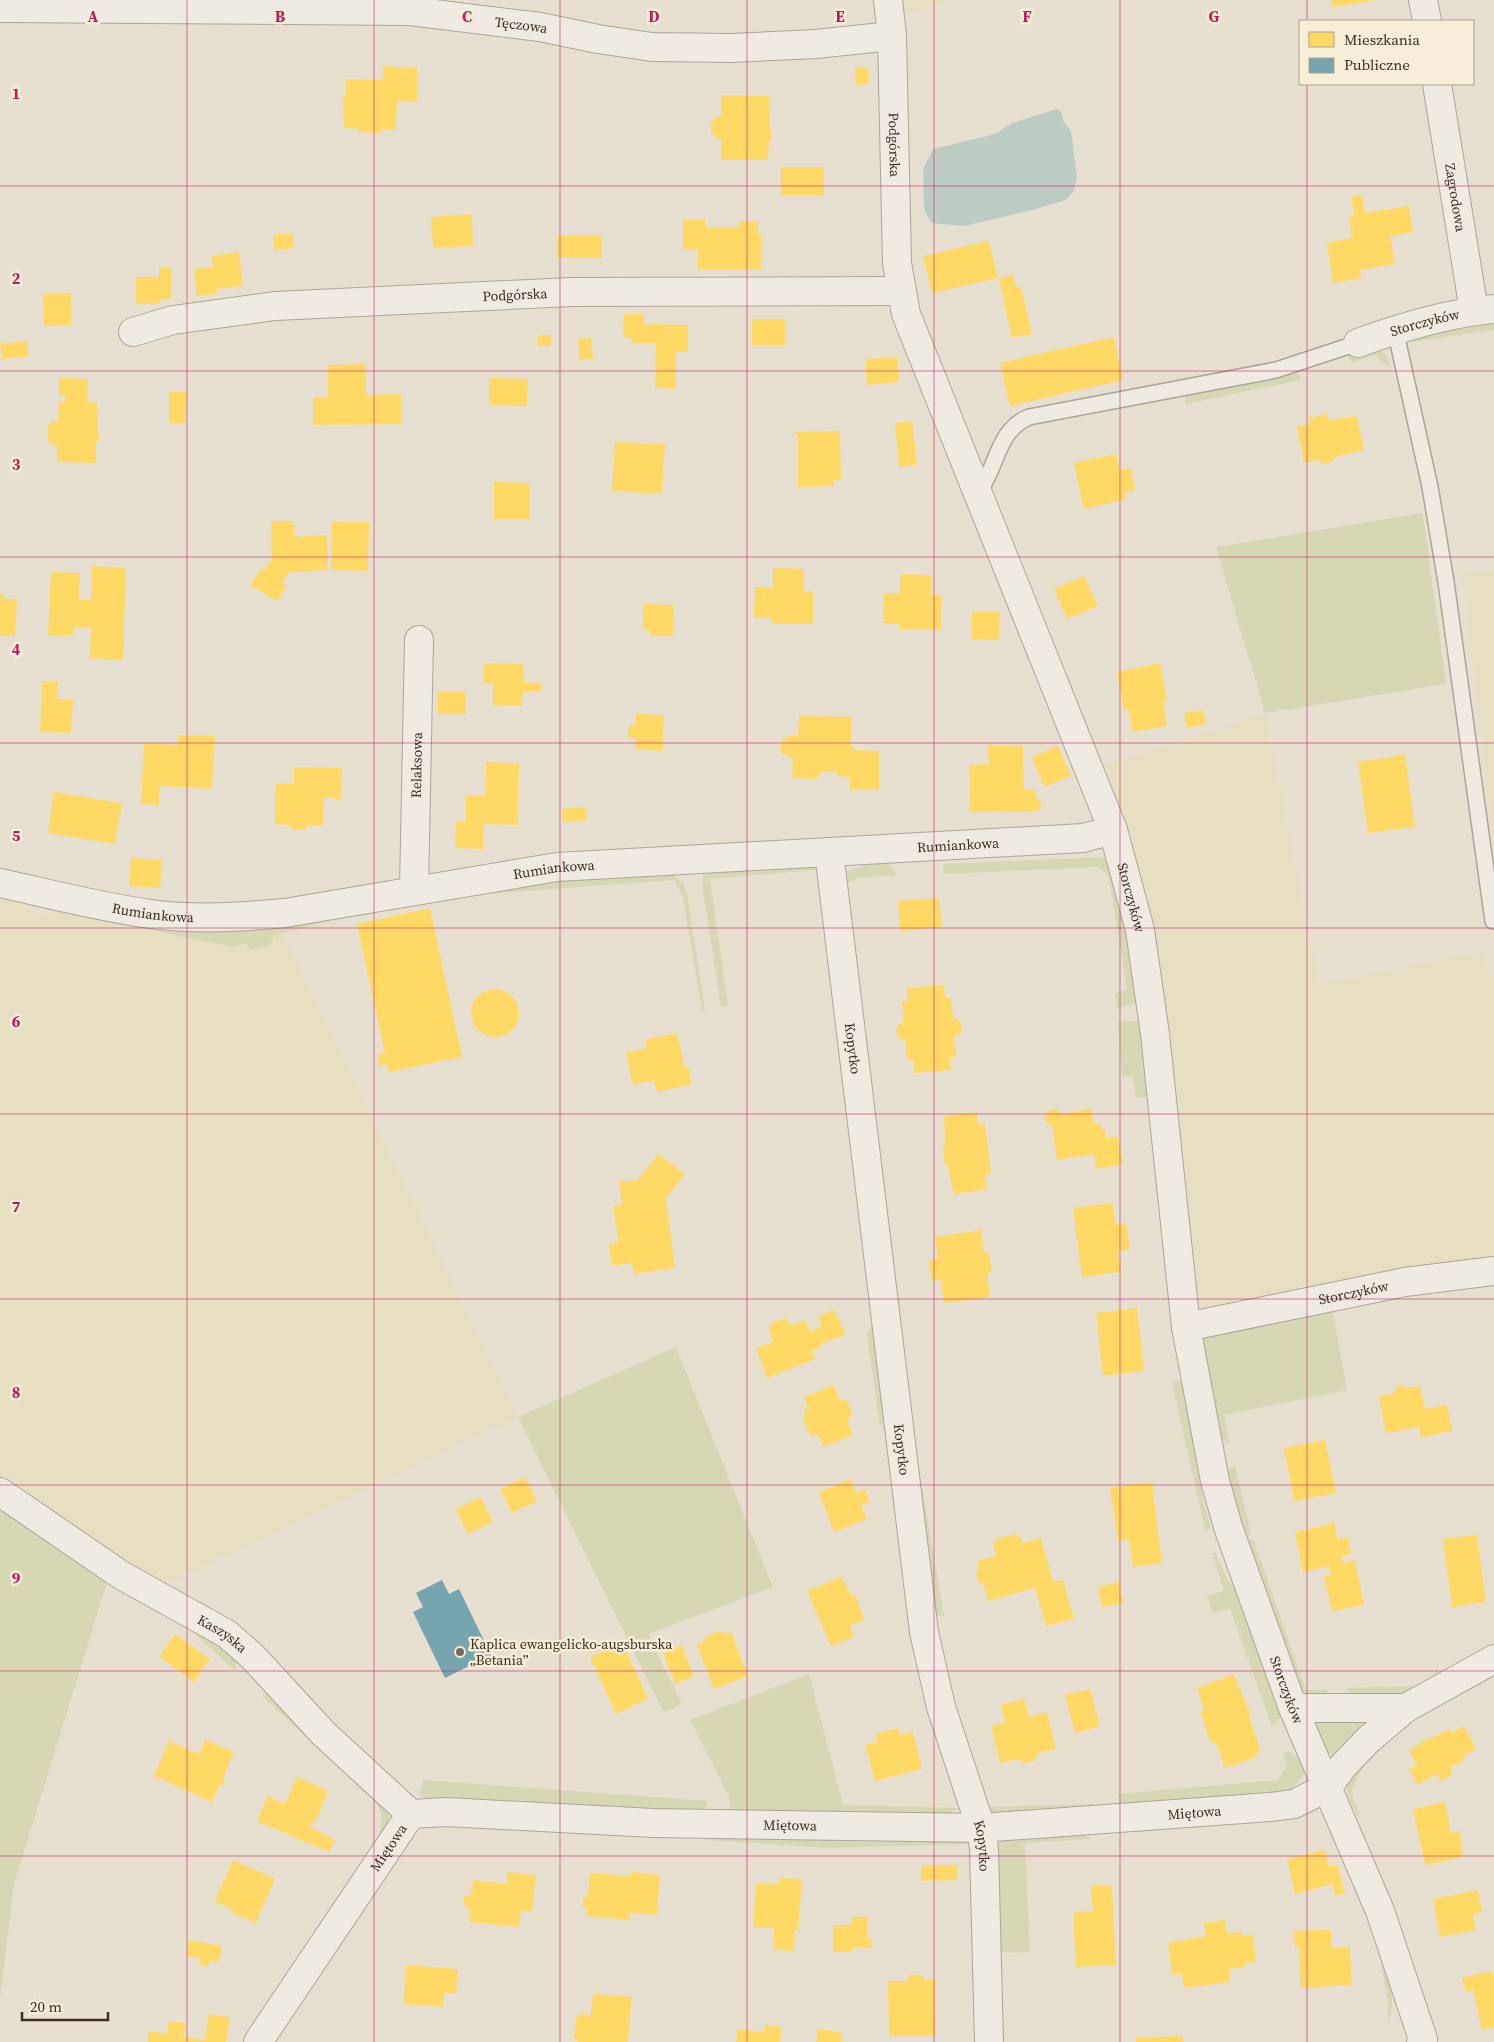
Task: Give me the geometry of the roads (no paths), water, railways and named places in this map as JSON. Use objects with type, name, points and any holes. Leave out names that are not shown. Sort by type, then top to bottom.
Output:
[{"type":"street","name":"Podgórska","points":[[888,0],[892,36],[897,263],[900,291],[906,314],[978,493]]},
{"type":"street","points":[[1423,0],[1427,20]]},
{"type":"street","name":"Tęczowa","points":[[0,8],[410,11],[540,27],[598,39],[652,47],[731,48],[806,45],[892,36]]},
{"type":"street","name":"Zagrodowa","points":[[1437,85],[1484,310]]},
{"type":"street","name":"Podgórska","points":[[133,332],[173,320],[275,306],[571,292],[900,291]]},
{"type":"street","name":"Storczyków","points":[[1358,343],[1395,329],[1484,310]]},
{"type":"street","name":"Storczyków","points":[[978,493],[1113,830],[1140,930],[1156,1034],[1186,1327],[1205,1437],[1228,1527],[1293,1708],[1380,1911],[1423,2041]]},
{"type":"street","name":"Relaksowa","points":[[414,890],[419,640]]},
{"type":"street","name":"Rumiankowa","points":[[0,884],[151,914],[204,917],[285,913],[557,867],[1083,838],[1113,830]]},
{"type":"street","name":"Kopytko","points":[[829,852],[924,1632],[941,1707],[981,1828],[984,1850],[989,2042]]},
{"type":"street","name":"Storczyków","points":[[1186,1327],[1405,1282],[1494,1271]]},
{"type":"street","name":"Kaszyska","points":[[0,1492],[121,1575],[228,1634],[253,1657],[324,1734],[411,1814]]},
{"type":"street","name":"Miętowa","points":[[258,2042],[411,1814],[446,1812],[654,1823],[981,1828],[1294,1804],[1328,1786],[1343,1766],[1369,1739],[1406,1708],[1494,1659]]},
{"type":"street","name":"Miętowa","points":[[1293,1708],[1406,1708]]},
{"type":"lane","points":[[1395,329],[1430,487],[1446,582],[1493,921]]},
{"type":"lane","points":[[978,493],[985,484],[1007,433],[1017,422],[1029,417],[1276,370],[1358,343]]},
{"type":"place","name":"Kaplica ewangelicko-augsburska „Betania”","points":[[460,1652]]}]
